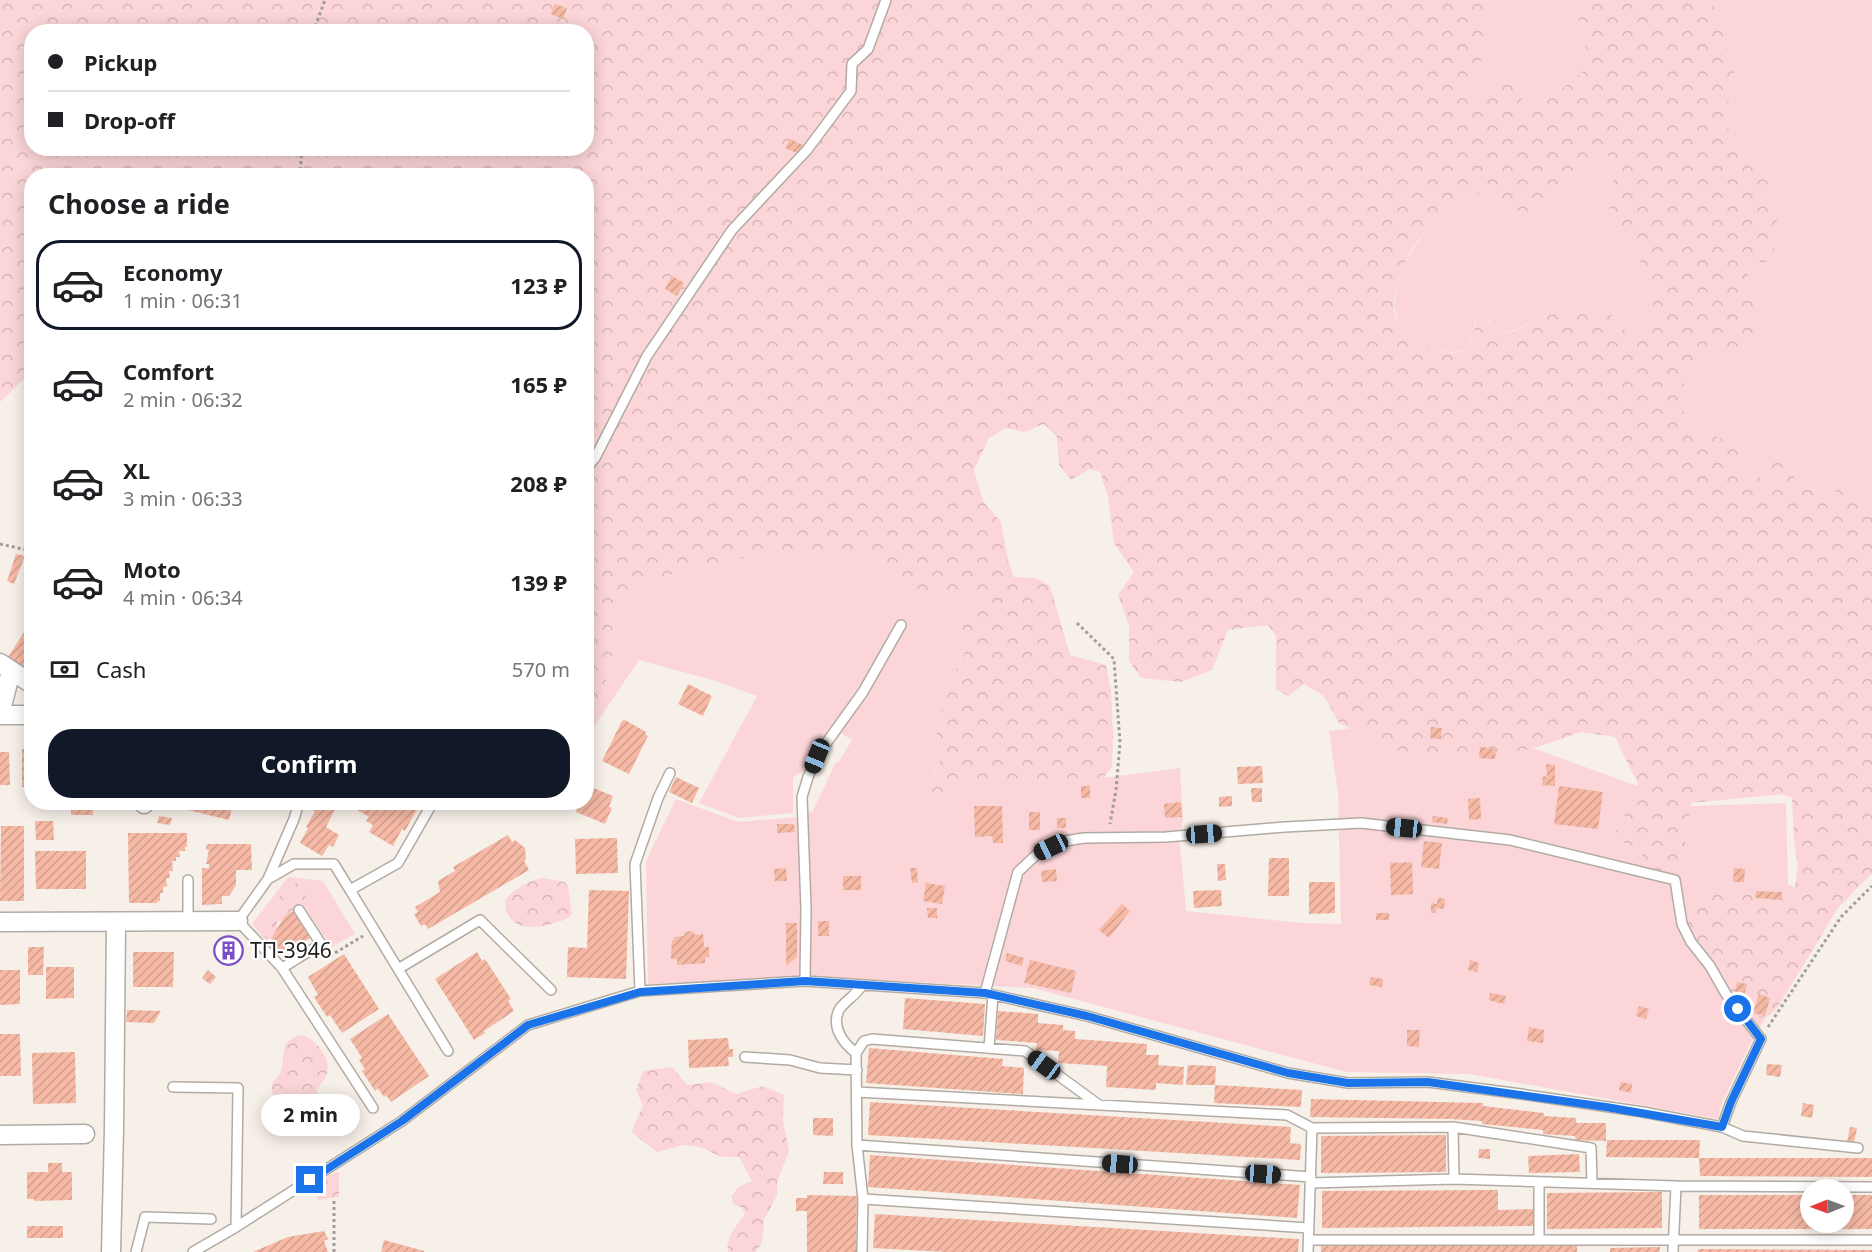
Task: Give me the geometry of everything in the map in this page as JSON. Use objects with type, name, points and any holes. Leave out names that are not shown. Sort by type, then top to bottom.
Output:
[{"type":"street","points":[[24,679],[5,667],[0,715],[24,715]]},
{"type":"street","points":[[0,922],[238,921]]},
{"type":"street","points":[[111,1252],[116,922]]},
{"type":"street","points":[[0,1135],[86,1134]]},
{"type":"lane","points":[[594,459],[646,356],[732,230],[807,150],[851,91],[852,64],[868,49],[886,0]]},
{"type":"lane","points":[[805,981],[806,909],[802,797],[817,756],[863,692],[901,625]]},
{"type":"lane","points":[[640,992],[635,864],[658,798],[670,773]]},
{"type":"lane","points":[[297,810],[268,879],[238,921],[282,968],[373,1108]]},
{"type":"lane","points":[[350,890],[398,862],[428,810]]},
{"type":"lane","points":[[989,1048],[989,994],[1018,872],[1037,854],[1065,841],[1166,837],[1361,823],[1510,840],[1675,880],[1682,924],[1691,942],[1761,1039],[1731,1102],[1722,1127]]},
{"type":"lane","points":[[268,879],[294,864],[334,864],[448,1051]]},
{"type":"lane","points":[[188,880],[188,922]]},
{"type":"lane","points":[[282,968],[321,944],[299,910]]},
{"type":"lane","points":[[398,969],[480,920],[551,990]]},
{"type":"lane","points":[[193,1252],[402,1121],[528,1025],[640,992],[805,981],[989,994],[1087,1016],[1288,1073],[1348,1083],[1428,1082],[1615,1108],[1722,1127],[1743,1136],[1858,1149]]},
{"type":"lane","points":[[856,1053],[840,1035],[837,1024],[840,1010],[858,993],[862,985]]},
{"type":"lane","points":[[862,1252],[863,1199],[857,1145],[856,1053],[864,1041],[872,1039],[1025,1051],[1099,1105]]},
{"type":"lane","points":[[745,1057],[790,1060],[820,1068],[857,1070]]},
{"type":"lane","points":[[173,1087],[238,1088],[236,1227]]},
{"type":"lane","points":[[857,1092],[1287,1115],[1312,1128],[1453,1126],[1591,1148],[1592,1183]]},
{"type":"lane","points":[[1453,1126],[1454,1179]]},
{"type":"lane","points":[[1308,1252],[1312,1128]]},
{"type":"lane","points":[[857,1145],[1311,1180],[1454,1179],[1676,1186],[1872,1187]]},
{"type":"lane","points":[[1539,1182],[1539,1240]]},
{"type":"lane","points":[[1673,1252],[1676,1186]]},
{"type":"lane","points":[[863,1199],[1309,1228]]},
{"type":"lane","points":[[136,1252],[145,1217],[211,1219]]},
{"type":"lane","points":[[1309,1240],[1872,1240]]},
{"type":"path","points":[[317,24],[325,0]]},
{"type":"path","points":[[0,544],[24,548]]},
{"type":"path","points":[[1077,623],[1114,659],[1120,743],[1116,790],[1108,838]]},
{"type":"path","points":[[1761,1039],[1841,917],[1872,886]]},
{"type":"path","points":[[327,958],[374,929]]},
{"type":"path","points":[[334,1201],[334,1252]]},
{"type":"green space","points":[[0,0],[1491,0],[1480,71],[1464,79],[1469,97],[1489,100],[1507,73],[1522,92],[1523,112],[1556,94],[1590,65],[1573,0],[1712,0],[1735,70],[1725,119],[1731,136],[1766,165],[1779,232],[1770,262],[1750,262],[1746,290],[1754,304],[1754,344],[1733,361],[1711,342],[1696,356],[1688,370],[1680,406],[1695,429],[1741,445],[1736,463],[1767,482],[1769,465],[1779,456],[1801,487],[1832,498],[1840,483],[1872,503],[1872,873],[1838,908],[1778,1007],[1770,1015],[1756,1019],[1744,1011],[1714,964],[1688,930],[1688,915],[1695,901],[1707,888],[1764,892],[1795,887],[1798,867],[1794,842],[1792,798],[1782,794],[1691,803],[1681,872],[1675,874],[1655,871],[1636,847],[1617,840],[1616,831],[1624,821],[1627,801],[1638,784],[1615,737],[1581,732],[1535,748],[1501,755],[1404,753],[1339,723],[1324,696],[1304,684],[1288,696],[1276,689],[1276,636],[1268,625],[1228,630],[1212,670],[1181,682],[1141,678],[1129,661],[1129,625],[1118,595],[1134,572],[1114,543],[1108,497],[1100,472],[1090,469],[1071,480],[1059,465],[1057,437],[1044,424],[1024,432],[1006,428],[989,438],[974,470],[983,501],[1001,522],[1008,560],[1014,577],[1036,578],[1050,586],[1070,655],[1106,665],[1111,690],[1113,735],[1112,767],[1103,778],[966,780],[955,789],[951,796],[930,797],[929,785],[941,758],[937,725],[951,680],[966,650],[960,618],[987,607],[969,588],[924,595],[868,551],[818,558],[789,554],[736,559],[649,580],[632,602],[614,616],[618,650],[605,667],[604,693],[594,713],[594,168],[24,168],[24,379],[0,402]],"holes":[[[1605,155],[1613,158],[1617,166],[1609,205],[1611,216],[1622,230],[1640,262],[1653,303],[1652,324],[1644,336],[1625,330],[1615,317],[1609,314],[1546,316],[1509,333],[1498,331],[1481,319],[1467,347],[1457,353],[1422,344],[1404,334],[1395,314],[1394,303],[1398,280],[1414,246],[1449,202],[1460,194],[1477,193],[1505,202],[1518,212],[1532,210],[1547,202],[1584,166]]]},
{"type":"green space","points":[[1491,0],[1573,0],[1590,65],[1556,94],[1522,113],[1507,73],[1489,100],[1469,97],[1463,79],[1480,71]]},
{"type":"green space","points":[[1712,0],[1872,0],[1872,503],[1841,484],[1833,498],[1801,487],[1779,456],[1767,482],[1736,463],[1740,445],[1695,429],[1680,406],[1688,365],[1703,347],[1754,304],[1746,290],[1766,165],[1731,136],[1725,119],[1735,70]]},
{"type":"green space","points":[[1605,155],[1613,158],[1617,166],[1611,190],[1611,216],[1622,230],[1640,262],[1653,303],[1652,324],[1644,336],[1625,330],[1615,317],[1609,314],[1542,317],[1516,330],[1505,332],[1498,332],[1489,321],[1475,324],[1469,344],[1465,349],[1453,352],[1414,341],[1404,334],[1396,315],[1396,289],[1399,276],[1418,241],[1452,199],[1460,194],[1476,193],[1499,200],[1518,211],[1533,210],[1555,195],[1581,168]]},
{"type":"green space","points":[[868,551],[924,595],[969,588],[988,607],[960,619],[966,650],[951,680],[937,735],[941,758],[931,779],[1111,777],[1180,768],[1183,818],[1180,844],[1186,911],[1302,923],[1341,924],[1338,792],[1329,731],[1397,722],[1477,732],[1541,751],[1692,806],[1786,803],[1788,884],[1831,908],[1751,1042],[1720,1107],[1718,1119],[1470,1074],[1346,1072],[1033,988],[814,977],[648,984],[646,861],[676,799],[738,822],[797,817],[813,811],[836,762],[838,763],[852,740],[830,727],[802,772],[793,777],[793,813],[739,818],[699,803],[757,696],[716,681],[639,660],[594,727],[594,713],[602,699],[606,683],[605,667],[618,650],[614,616],[632,602],[649,580],[736,559],[789,554],[818,558]]},
{"type":"green space","points":[[288,877],[323,881],[355,934],[331,947],[304,906],[277,923],[277,944],[271,947],[252,924]]},
{"type":"green space","points":[[542,878],[565,882],[568,887],[572,914],[565,919],[542,926],[527,927],[514,922],[506,910],[505,900],[522,886]]},
{"type":"green space","points":[[296,883],[302,884],[305,888],[306,899],[297,909],[277,922],[276,940],[270,943],[262,933],[265,918],[285,889]]},
{"type":"green space","points":[[301,1035],[312,1040],[321,1049],[327,1061],[327,1073],[317,1091],[323,1112],[321,1118],[317,1120],[304,1117],[288,1109],[275,1098],[272,1092],[272,1085],[282,1069],[287,1043]]},
{"type":"green space","points":[[672,1067],[687,1085],[711,1082],[736,1094],[763,1086],[784,1095],[783,1120],[789,1151],[777,1182],[777,1195],[764,1220],[762,1242],[756,1252],[728,1252],[730,1237],[745,1214],[741,1207],[733,1204],[732,1196],[738,1187],[752,1181],[739,1157],[721,1157],[700,1147],[684,1145],[657,1152],[632,1133],[643,1106],[636,1090],[643,1071]]},
{"type":"green space","points":[[339,1172],[339,1197],[317,1200],[319,1184],[328,1176]]},
{"type":"building","points":[[555,4],[567,8],[563,19],[551,14]]},
{"type":"building","points":[[790,139],[803,145],[799,154],[785,148]]},
{"type":"building","points":[[672,276],[684,283],[677,296],[665,289]]},
{"type":"building","points":[[16,554],[24,556],[14,584],[7,581]]},
{"type":"building","points":[[24,632],[24,667],[8,657]]},
{"type":"building","points":[[688,684],[712,696],[703,716],[678,704]]},
{"type":"building","points":[[625,720],[646,732],[648,736],[629,774],[602,761],[622,721]]},
{"type":"building","points":[[1431,727],[1442,728],[1441,739],[1430,738]]},
{"type":"building","points":[[1480,747],[1496,749],[1495,759],[1479,758]]},
{"type":"building","points":[[22,749],[24,749],[24,787],[22,787]]},
{"type":"building","points":[[0,752],[9,752],[10,785],[0,785]]},
{"type":"building","points":[[1546,764],[1555,765],[1555,786],[1542,785],[1543,776],[1547,777]]},
{"type":"building","points":[[1262,766],[1263,783],[1238,784],[1237,767]]},
{"type":"building","points":[[676,777],[699,788],[692,803],[669,792]]},
{"type":"building","points":[[1081,786],[1090,786],[1090,798],[1081,798]]},
{"type":"building","points":[[1559,786],[1603,792],[1598,829],[1554,824]]},
{"type":"building","points":[[594,788],[613,796],[609,807],[612,808],[605,824],[576,812],[577,810],[594,810]]},
{"type":"building","points":[[1251,788],[1262,788],[1262,802],[1252,802]]},
{"type":"building","points":[[1232,796],[1232,806],[1219,807],[1219,797]]},
{"type":"building","points":[[1480,798],[1481,819],[1469,820],[1468,799]]},
{"type":"building","points":[[1181,802],[1182,817],[1165,818],[1164,804]]},
{"type":"building","points":[[974,806],[1002,806],[1003,843],[993,843],[992,836],[975,837]]},
{"type":"building","points":[[71,810],[93,810],[93,815],[71,815]]},
{"type":"building","points":[[188,810],[231,810],[229,820]]},
{"type":"building","points":[[313,810],[335,810],[326,827],[339,835],[333,847],[329,845],[322,856],[300,843],[315,811]]},
{"type":"building","points":[[357,810],[417,810],[405,831],[402,829],[393,846],[369,832],[373,825],[366,821],[369,817]]},
{"type":"building","points":[[1029,812],[1040,812],[1040,830],[1029,830]]},
{"type":"building","points":[[159,816],[172,818],[170,825],[157,823]]},
{"type":"building","points":[[1433,816],[1448,818],[1447,824],[1432,822]]},
{"type":"building","points":[[1057,818],[1066,818],[1066,828],[1057,828]]},
{"type":"building","points":[[35,821],[53,821],[54,840],[36,840]]},
{"type":"building","points":[[777,824],[794,824],[795,832],[777,833]]},
{"type":"building","points":[[1,826],[24,826],[24,901],[0,901]]},
{"type":"building","points":[[128,833],[187,833],[187,847],[185,851],[179,851],[180,857],[176,857],[176,861],[172,861],[173,871],[169,871],[170,878],[166,878],[167,886],[163,887],[160,901],[157,903],[129,903]]},
{"type":"building","points":[[508,835],[512,842],[515,840],[525,848],[526,859],[524,861],[529,870],[428,929],[425,924],[421,926],[414,914],[418,912],[415,907],[440,892],[438,881],[455,871],[453,867]]},
{"type":"building","points":[[617,838],[618,873],[576,874],[575,839]]},
{"type":"building","points":[[1424,841],[1442,843],[1439,869],[1421,867]]},
{"type":"building","points":[[208,844],[251,844],[252,870],[236,870],[236,885],[229,896],[222,896],[222,904],[202,905],[202,868],[209,868],[209,864],[206,864]]},
{"type":"building","points":[[35,851],[86,851],[86,889],[36,889]]},
{"type":"building","points":[[1269,858],[1289,858],[1289,896],[1268,896]]},
{"type":"building","points":[[1412,862],[1413,894],[1391,895],[1390,863]]},
{"type":"building","points":[[1217,864],[1225,864],[1226,880],[1218,881]]},
{"type":"building","points":[[786,868],[787,881],[775,881],[774,869]]},
{"type":"building","points":[[910,868],[917,868],[918,882],[912,883]]},
{"type":"building","points":[[1734,868],[1745,869],[1744,882],[1733,882]]},
{"type":"building","points":[[1056,869],[1057,881],[1042,882],[1041,871]]},
{"type":"building","points":[[843,876],[861,876],[861,890],[843,890]]},
{"type":"building","points":[[1309,882],[1335,882],[1335,913],[1309,914]]},
{"type":"building","points":[[926,883],[945,886],[942,904],[923,901]]},
{"type":"building","points":[[589,890],[629,891],[626,979],[567,977],[568,947],[587,948]]},
{"type":"building","points":[[1221,890],[1222,906],[1194,908],[1193,891]]},
{"type":"building","points":[[1756,891],[1782,892],[1782,900],[1755,898]]},
{"type":"building","points":[[1438,898],[1445,899],[1444,909],[1436,908],[1436,913],[1431,913],[1431,903],[1437,904]]},
{"type":"building","points":[[1122,904],[1130,911],[1109,938],[1099,930]]},
{"type":"building","points":[[927,908],[937,908],[937,918],[928,918]]},
{"type":"building","points":[[293,911],[310,938],[282,956],[271,939],[284,917]]},
{"type":"building","points":[[1376,913],[1389,913],[1389,920],[1376,920]]},
{"type":"building","points":[[818,921],[829,921],[829,936],[818,936]]},
{"type":"building","points":[[786,923],[797,923],[797,957],[786,966]]},
{"type":"building","points":[[689,931],[695,935],[703,934],[704,947],[709,947],[709,957],[705,957],[705,963],[677,965],[677,959],[671,959],[672,940],[675,940],[674,937],[684,936]]},
{"type":"building","points":[[28,947],[44,947],[43,975],[28,975]]},
{"type":"building","points":[[133,952],[174,952],[173,987],[133,987]]},
{"type":"building","points":[[477,952],[482,961],[485,959],[511,999],[508,1001],[514,1011],[474,1040],[435,979]]},
{"type":"building","points":[[1007,953],[1024,958],[1022,966],[1005,961]]},
{"type":"building","points":[[344,954],[379,1009],[342,1033],[330,1015],[327,1017],[314,997],[318,995],[308,977]]},
{"type":"building","points":[[1030,960],[1076,971],[1071,993],[1024,983]]},
{"type":"building","points":[[1470,960],[1479,963],[1477,972],[1468,970]]},
{"type":"building","points":[[46,967],[74,967],[74,998],[46,999]]},
{"type":"building","points":[[0,970],[20,970],[20,1004],[0,1005]]},
{"type":"building","points":[[208,970],[216,977],[210,984],[202,978]]},
{"type":"building","points":[[1371,977],[1383,979],[1382,987],[1369,985]]},
{"type":"building","points":[[1737,982],[1747,984],[1745,993],[1735,991]]},
{"type":"building","points":[[1490,993],[1506,996],[1504,1004],[1489,1000]]},
{"type":"building","points":[[1759,994],[1770,998],[1765,1016],[1753,1013]]},
{"type":"building","points":[[905,998],[985,1004],[983,1036],[903,1029]]},
{"type":"building","points":[[1639,1006],[1649,1009],[1646,1019],[1636,1016]]},
{"type":"building","points":[[127,1010],[161,1011],[154,1023],[126,1022]]},
{"type":"building","points":[[998,1011],[1038,1014],[1038,1023],[1063,1025],[1063,1030],[1075,1031],[1075,1039],[1147,1044],[1146,1055],[1159,1055],[1158,1065],[1184,1067],[1183,1085],[1156,1083],[1156,1090],[1106,1087],[1107,1066],[1058,1063],[1059,1051],[1036,1050],[1037,1043],[996,1040]]},
{"type":"building","points":[[388,1014],[429,1076],[391,1102],[378,1088],[375,1091],[362,1071],[365,1069],[359,1060],[362,1058],[350,1039]]},
{"type":"building","points":[[1529,1027],[1544,1030],[1543,1043],[1527,1041]]},
{"type":"building","points":[[1407,1030],[1420,1030],[1419,1047],[1407,1046]]},
{"type":"building","points":[[0,1034],[20,1034],[21,1076],[0,1076]]},
{"type":"building","points":[[728,1038],[729,1049],[733,1049],[733,1057],[728,1057],[729,1066],[689,1068],[688,1040]]},
{"type":"building","points":[[869,1048],[1003,1059],[1002,1066],[1024,1068],[1023,1094],[866,1083]]},
{"type":"building","points":[[75,1052],[76,1103],[33,1104],[32,1053]]},
{"type":"building","points":[[1767,1064],[1782,1065],[1780,1077],[1766,1075]]},
{"type":"building","points":[[1188,1065],[1216,1066],[1215,1085],[1186,1085]]},
{"type":"building","points":[[1621,1082],[1632,1084],[1631,1093],[1619,1090]]},
{"type":"building","points":[[1215,1085],[1302,1090],[1301,1107],[1214,1103]]},
{"type":"building","points":[[1311,1099],[1483,1103],[1483,1106],[1544,1113],[1544,1116],[1576,1118],[1576,1123],[1606,1123],[1606,1141],[1576,1140],[1575,1136],[1543,1134],[1543,1130],[1482,1124],[1482,1121],[1310,1117]]},
{"type":"building","points":[[870,1102],[1291,1127],[1290,1143],[1301,1144],[1300,1160],[868,1135]]},
{"type":"building","points":[[1803,1103],[1814,1105],[1812,1118],[1801,1116]]},
{"type":"building","points":[[813,1118],[833,1118],[833,1136],[813,1135]]},
{"type":"building","points":[[1850,1127],[1857,1128],[1854,1143],[1847,1142]]},
{"type":"building","points":[[1446,1135],[1446,1172],[1321,1173],[1321,1136]]},
{"type":"building","points":[[1607,1140],[1700,1140],[1699,1158],[1606,1157]]},
{"type":"building","points":[[1479,1149],[1490,1149],[1490,1159],[1478,1158]]},
{"type":"building","points":[[1579,1154],[1580,1172],[1529,1173],[1528,1156]]},
{"type":"building","points":[[870,1155],[1300,1185],[1297,1218],[868,1187]]},
{"type":"building","points":[[1699,1158],[1872,1158],[1872,1177],[1700,1176]]},
{"type":"building","points":[[48,1163],[62,1163],[62,1172],[72,1172],[72,1200],[34,1201],[34,1199],[27,1199],[27,1172],[48,1172]]},
{"type":"building","points":[[824,1172],[843,1172],[843,1184],[823,1184]]},
{"type":"building","points":[[1498,1190],[1498,1210],[1534,1209],[1534,1226],[1322,1228],[1322,1191]]},
{"type":"building","points":[[1662,1192],[1662,1228],[1547,1229],[1547,1193]]},
{"type":"building","points":[[807,1195],[857,1196],[856,1252],[807,1252],[807,1211],[796,1211],[796,1198],[807,1198]]},
{"type":"building","points":[[1699,1195],[1800,1195],[1800,1229],[1699,1229]]},
{"type":"building","points":[[1854,1195],[1872,1195],[1872,1229],[1854,1229]]},
{"type":"building","points":[[875,1214],[1299,1239],[1298,1252],[946,1252],[873,1248]]},
{"type":"building","points":[[27,1226],[63,1226],[63,1238],[27,1238]]},
{"type":"building","points":[[324,1231],[328,1239],[324,1241],[328,1252],[253,1252],[288,1237]]},
{"type":"building","points":[[384,1240],[424,1251],[424,1252],[381,1252]]},
{"type":"building","points":[[1577,1245],[1577,1252],[1321,1252],[1321,1246]]},
{"type":"building","points":[[1660,1247],[1660,1252],[1610,1252],[1610,1248]]},
{"type":"building","points":[[1698,1249],[1872,1250],[1872,1252],[1698,1252]]},
{"type":"place","name":"ТП-3946","points":[[229,951]]},
{"type":"route","points":[[310,1180],[402,1121],[528,1025],[640,992],[805,981],[985,993],[1087,1016],[1288,1073],[1348,1083],[1428,1082],[1643,1112],[1722,1127],[1731,1102],[1761,1039],[1738,1009]]}]
